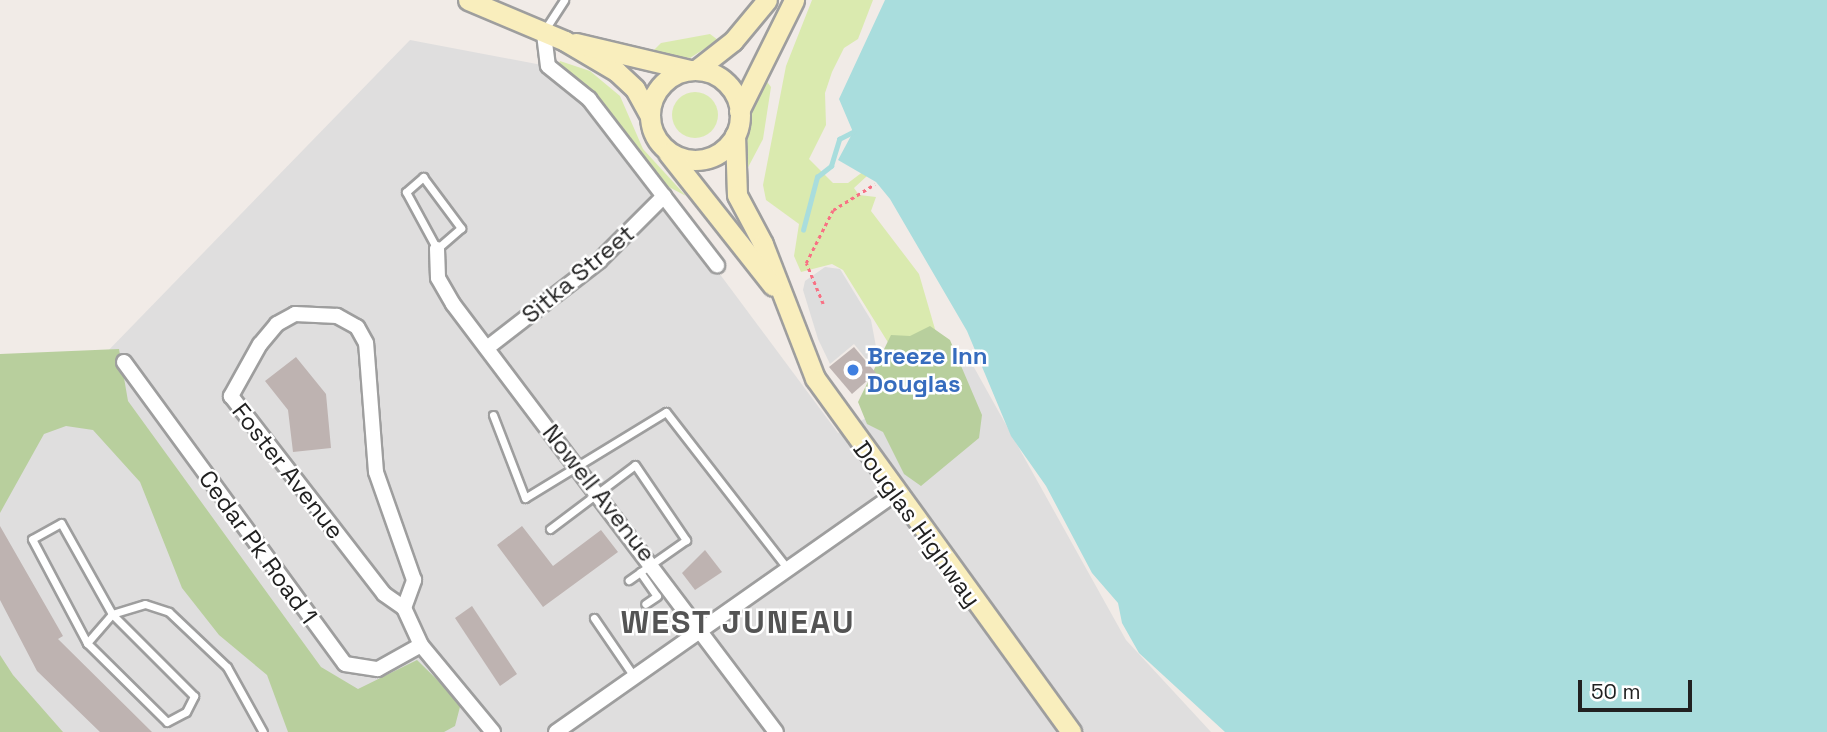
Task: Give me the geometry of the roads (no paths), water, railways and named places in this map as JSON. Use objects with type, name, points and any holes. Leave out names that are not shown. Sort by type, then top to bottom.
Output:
[{"type":"main road","points":[[468,0],[565,41],[720,78],[740,111]]},
{"type":"main road","points":[[650,116],[657,91],[693,70],[733,41],[767,0]]},
{"type":"main road","points":[[787,303],[737,195],[735,135],[740,111],[794,0]]},
{"type":"main road","points":[[565,41],[617,71],[635,89],[666,149],[787,303]]},
{"type":"main road","points":[[666,149],[704,159],[727,146],[735,135]]},
{"type":"main road","name":"Douglas Highway","points":[[787,303],[815,379],[895,494],[1070,732]]},
{"type":"street","points":[[544,34],[548,66],[589,99],[717,265]]},
{"type":"street","name":"Sitka Street","points":[[488,348],[599,261],[664,195]]},
{"type":"street","name":"Nowell Avenue","points":[[437,249],[438,278],[488,348],[653,563],[776,732]]},
{"type":"street","name":"Foster Avenue","points":[[404,608],[414,580],[376,472],[366,343],[357,327],[338,316],[295,314],[277,324],[260,344],[231,396],[384,594],[404,608],[421,645],[493,732]]},
{"type":"street","name":"Cedar Pk Road 1","points":[[124,362],[345,664],[378,669],[421,645]]},
{"type":"street","points":[[556,732],[698,627],[895,494]]},
{"type":"lane","points":[[544,34],[564,0]]},
{"type":"lane","points":[[423,177],[461,228],[437,249],[407,192],[423,177]]},
{"type":"lane","points":[[493,415],[525,498],[579,468],[666,412],[787,568]]},
{"type":"lane","points":[[551,529],[596,491],[635,465],[686,540],[629,580]]},
{"type":"lane","points":[[61,523],[112,614],[194,696],[186,712],[167,722],[87,643],[32,539],[61,523]]},
{"type":"lane","points":[[640,572],[657,596],[645,604]]},
{"type":"lane","points":[[87,643],[112,614],[145,604],[169,612],[227,667],[263,732]]},
{"type":"lane","points":[[594,618],[633,676]]},
{"type":"water","points":[[885,0],[1827,0],[1827,732],[1225,732],[1139,653],[1122,623],[1118,603],[1092,573],[1046,486],[1011,436],[967,331],[890,199],[876,182],[838,160],[853,132],[839,99]]},
{"type":"waterway","points":[[803,230],[817,177],[831,166],[839,139],[853,132]]},
{"type":"place","name":"Breeze Inn Douglas","points":[[853,370]]},
{"type":"district","name":"WEST JUNEAU","points":[[738,622]]}]
